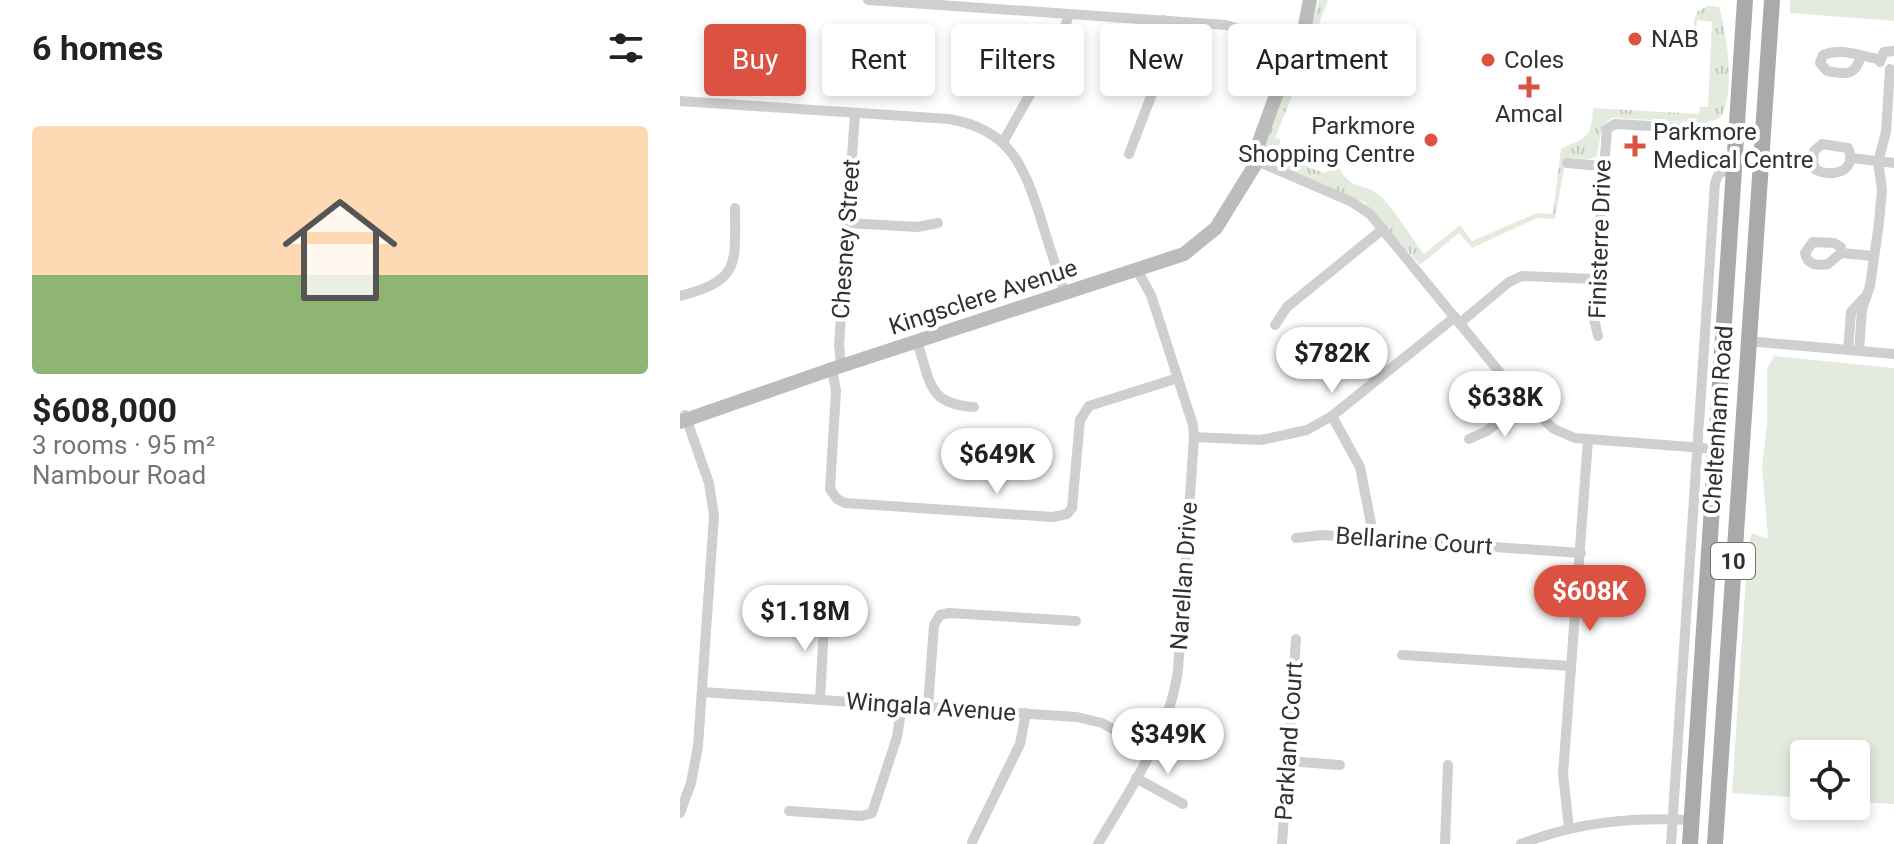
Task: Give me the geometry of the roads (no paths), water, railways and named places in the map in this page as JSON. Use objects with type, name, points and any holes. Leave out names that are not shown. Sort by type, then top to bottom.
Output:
[{"type":"main road","points":[[1745,2],[1772,0]]},
{"type":"main road","name":"Cheltenham Road","points":[[1715,844],[1772,0]]},
{"type":"main road","name":"Cheltenham Road","points":[[1690,844],[1745,2]]},
{"type":"main road","name":"Kingsclere Avenue","points":[[1299,24],[1308,4]]},
{"type":"main road","name":"Kingsclere Avenue","points":[[686,417],[1165,260],[1192,241],[1216,217],[1253,163],[1274,96]]},
{"type":"main road","points":[[1723,338],[1747,341]]},
{"type":"main road","points":[[1716,449],[1740,450]]},
{"type":"street","points":[[868,0],[1228,25]]},
{"type":"street","points":[[1003,142],[1061,40],[1069,14]]},
{"type":"street","points":[[1129,154],[1158,78],[1163,20]]},
{"type":"street","points":[[1880,59],[1884,52],[1894,51]]},
{"type":"street","points":[[1860,58],[1880,59]]},
{"type":"street","points":[[1853,350],[1851,312],[1866,295],[1871,283],[1882,189],[1878,160],[1886,132],[1892,68],[1883,66],[1880,59]]},
{"type":"street","points":[[680,101],[963,122],[977,126],[1003,142],[1015,155],[1028,179],[1065,293]]},
{"type":"street","name":"Chesney Street","points":[[855,113],[830,489],[837,499],[860,504],[1064,516],[1072,508],[1080,420],[1084,411],[1089,406],[1178,378]]},
{"type":"street","name":"Finisterre Drive","points":[[1598,336],[1593,315],[1605,134],[1612,124],[1737,131]]},
{"type":"street","points":[[1851,158],[1894,163]]},
{"type":"street","points":[[1253,163],[1357,204],[1383,229],[1524,402],[1554,429],[1588,440],[1716,449]]},
{"type":"street","points":[[1567,163],[1602,166]]},
{"type":"street","name":"Cheltenham Road","points":[[1671,844],[1715,183],[1718,175],[1735,163]]},
{"type":"street","points":[[680,296],[706,289],[726,276],[735,259],[735,208]]},
{"type":"street","points":[[847,223],[917,227],[938,223]]},
{"type":"street","points":[[1275,325],[1287,307],[1383,229]]},
{"type":"street","points":[[1841,253],[1873,256]]},
{"type":"street","name":"Narellan Drive","points":[[1098,844],[1152,751],[1168,715],[1176,683],[1194,437],[1193,425],[1143,268]]},
{"type":"street","points":[[1194,437],[1272,439],[1307,430],[1332,416],[1509,282],[1522,276],[1595,279]]},
{"type":"street","points":[[1747,341],[1894,354]]},
{"type":"street","points":[[917,342],[937,396],[949,404],[974,407]]},
{"type":"street","points":[[1469,439],[1487,431],[1524,402]]},
{"type":"street","points":[[1332,416],[1360,467],[1374,539]]},
{"type":"street","points":[[680,813],[695,764],[714,516],[712,496],[686,417]]},
{"type":"street","points":[[1569,828],[1563,774],[1588,440]]},
{"type":"street","name":"Bellarine Court","points":[[1296,538],[1323,535],[1581,553]]},
{"type":"street","points":[[820,700],[825,608]]},
{"type":"street","points":[[928,707],[934,625],[940,615],[1076,621]]},
{"type":"street","name":"Parkland Court","points":[[1282,844],[1296,639]]},
{"type":"street","points":[[1402,655],[1570,666]]},
{"type":"street","name":"Wingala Avenue","points":[[702,692],[1089,719],[1115,729],[1152,751]]},
{"type":"street","points":[[789,811],[862,816],[872,813],[897,737],[902,705]]},
{"type":"street","points":[[972,842],[1020,744],[1026,713]]},
{"type":"street","points":[[1288,761],[1340,765]]},
{"type":"street","points":[[1445,844],[1448,765]]},
{"type":"street","points":[[1136,778],[1183,804]]},
{"type":"street","points":[[1521,844],[1569,828],[1619,819],[1691,820]]},
{"type":"place","name":"NAB","points":[[1635,39]]},
{"type":"place","name":"Coles","points":[[1488,60]]},
{"type":"place","name":"Amcal","points":[[1529,87]]},
{"type":"place","name":"Parkmore Shopping Centre","points":[[1431,140]]},
{"type":"place","name":"Parkmore Medical Centre","points":[[1635,146]]}]
